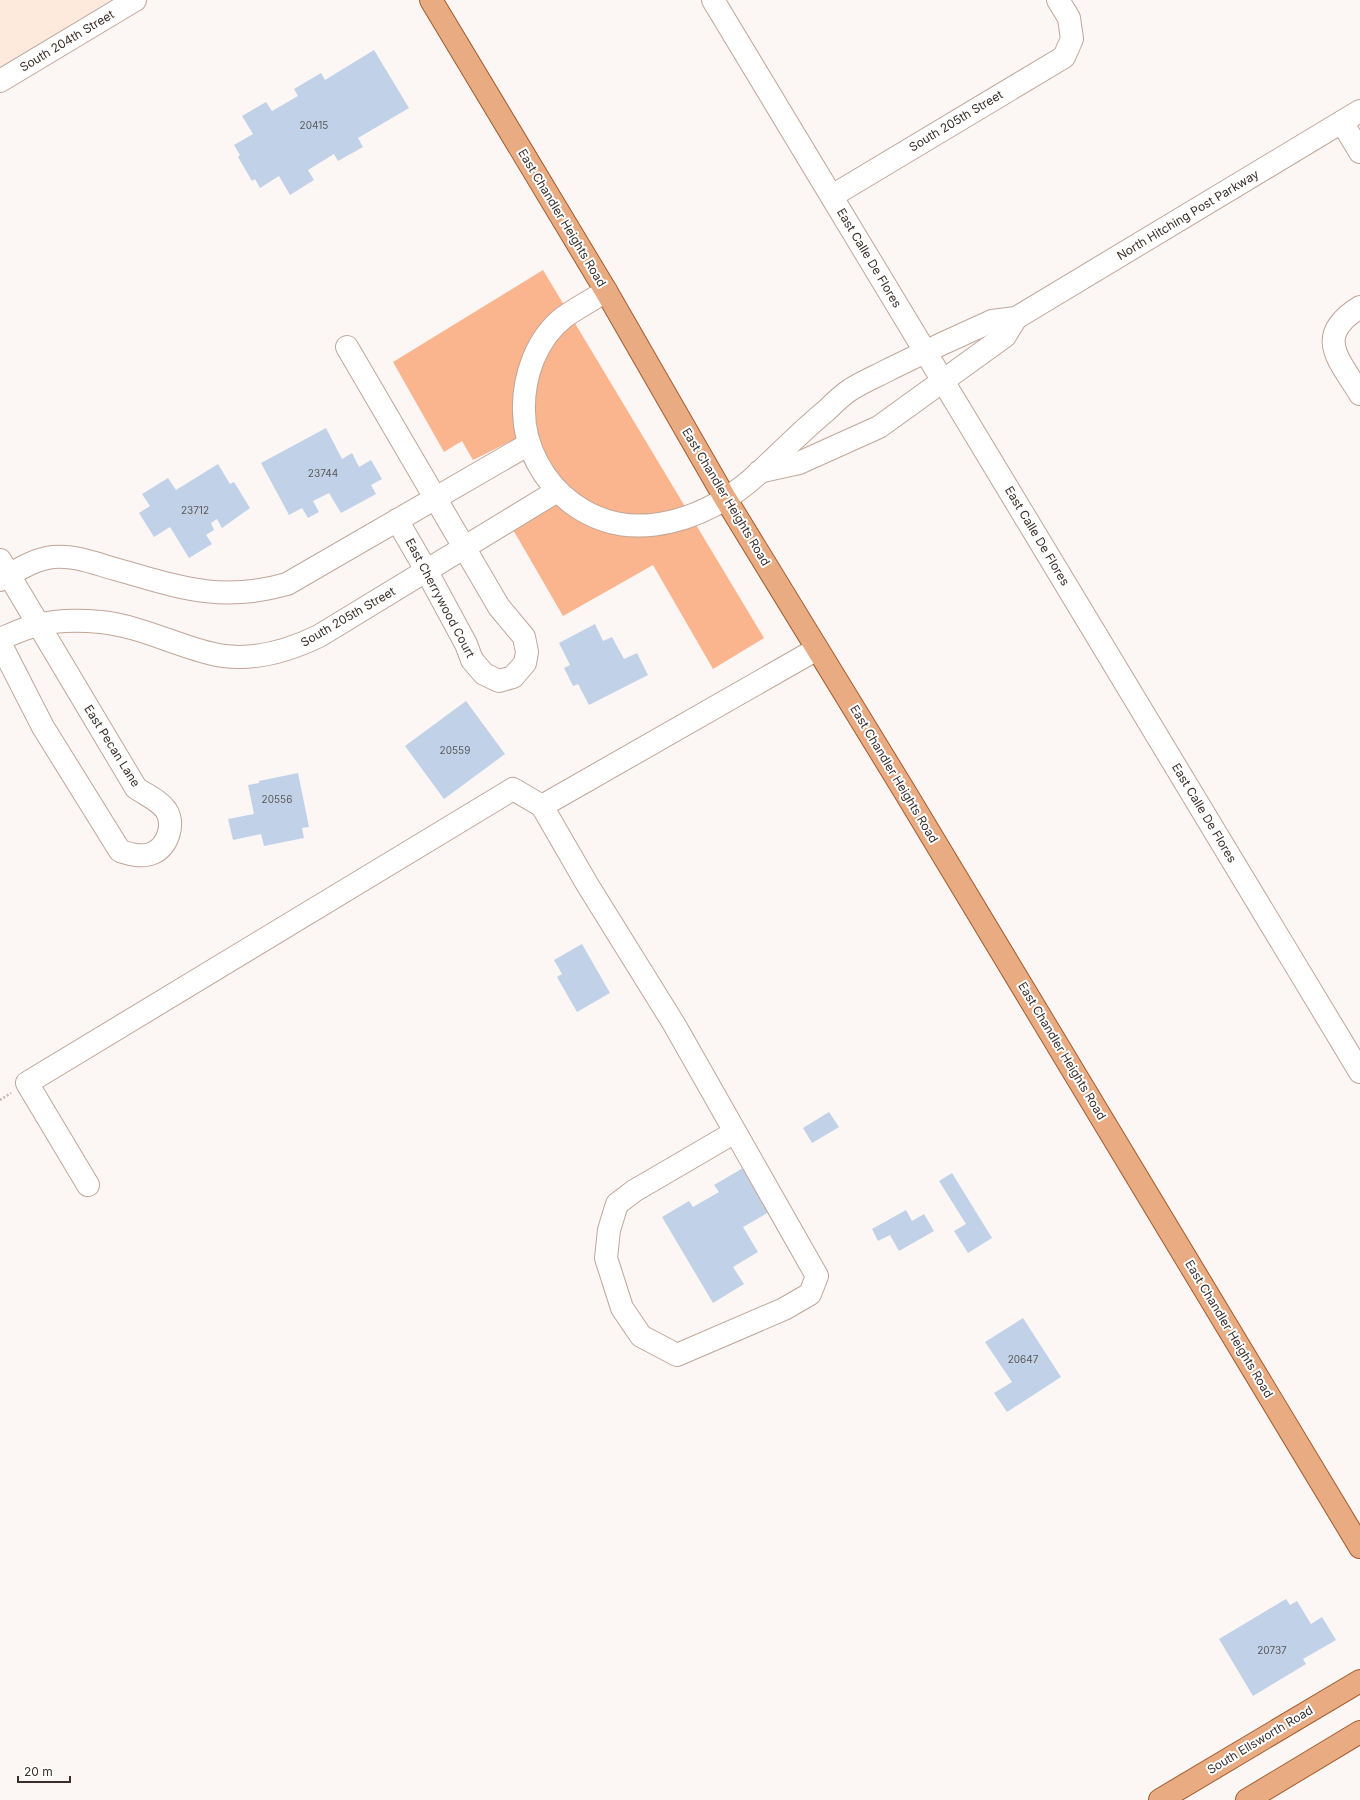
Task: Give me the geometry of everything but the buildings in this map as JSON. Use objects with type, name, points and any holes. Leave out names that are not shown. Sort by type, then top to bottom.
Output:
[{"type":"main road","name":"East Chandler Heights Road","points":[[431,0],[606,291],[725,498],[905,792],[1360,1547]]},
{"type":"main road","name":"South Ellsworth Road","points":[[1160,1800],[1360,1681]]},
{"type":"main road","points":[[1246,1800],[1360,1732]]},
{"type":"street","name":"South 204th Street","points":[[0,81],[135,0]]},
{"type":"street","name":"East Calle De Flores","points":[[712,0],[926,351],[1360,1072]]},
{"type":"street","name":"South 205th Street","points":[[832,196],[1064,57],[1072,39],[1069,18],[1058,0]]},
{"type":"street","points":[[1351,117],[1360,152]]},
{"type":"street","name":"North Hitching Post Parkway","points":[[725,498],[759,472],[788,444],[850,390],[926,351],[992,321],[1016,318],[1351,117]]},
{"type":"street","points":[[606,291],[564,318],[540,346],[526,380],[524,418],[530,444],[547,480],[557,491],[582,510],[602,519],[631,526],[651,526],[674,522],[697,513],[725,498]]},
{"type":"street","points":[[1360,307],[1346,317],[1334,332],[1333,342],[1334,351],[1360,394]]},
{"type":"street","name":"North Hitching Post Parkway","points":[[759,472],[799,463],[879,427],[1005,336],[1016,318]]},
{"type":"street","name":"East Cherrywood Court","points":[[347,347],[499,607],[524,637],[527,652],[525,663],[513,676],[499,681],[484,674],[472,660],[466,644],[397,520]]},
{"type":"street","points":[[3,572],[51,557],[69,557],[90,560],[112,568],[187,589],[216,594],[252,592],[287,584],[530,444]]},
{"type":"street","name":"South 205th Street","points":[[0,639],[38,625],[61,622],[102,622],[145,631],[211,654],[235,656],[278,652],[299,646],[319,636],[557,491]]},
{"type":"street","name":"East Pecan Lane","points":[[0,643],[43,727],[116,847],[120,851],[137,856],[153,853],[168,839],[171,828],[167,811],[158,802],[136,788],[38,625],[3,572]]},
{"type":"street","points":[[542,806],[817,649]]},
{"type":"street","points":[[88,1185],[27,1083],[512,789],[542,806],[587,884],[674,1024],[818,1276],[810,1294],[784,1309],[676,1355],[641,1336],[622,1308],[606,1258],[609,1230],[617,1204],[634,1191],[735,1132]]},
{"type":"shaded area","points":[[0,0],[111,0],[0,67]]},
{"type":"shaded area","points":[[543,270],[764,638],[713,669],[653,565],[563,616],[512,528],[553,504],[515,439],[473,460],[462,441],[444,452],[393,362]]}]
